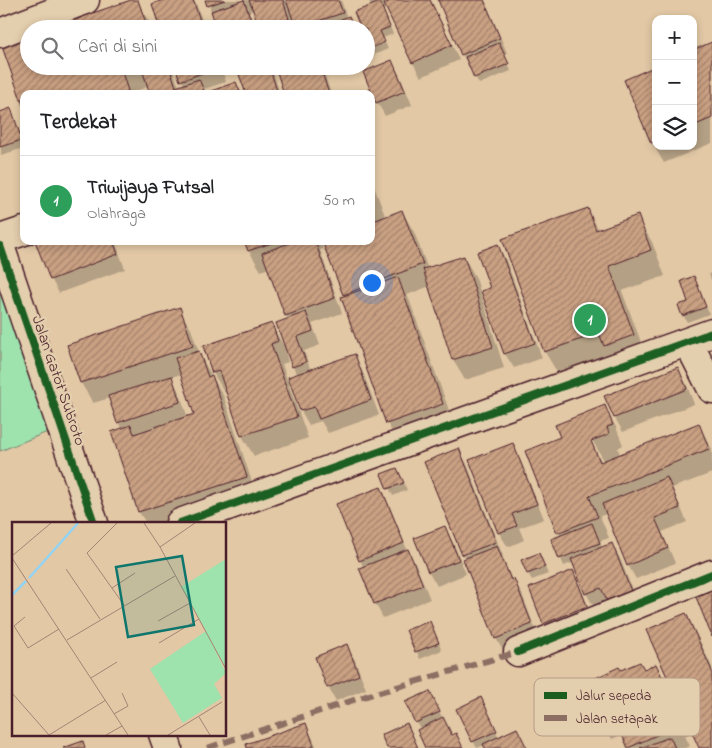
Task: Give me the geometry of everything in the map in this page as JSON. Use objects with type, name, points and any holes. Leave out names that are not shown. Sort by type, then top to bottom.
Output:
[{"type":"street","points":[[33,20],[85,0]]},
{"type":"street","points":[[0,33],[20,25]]},
{"type":"street","points":[[0,238],[20,232]]},
{"type":"street","name":"Jalan Gatot Subroto","points":[[0,246],[94,522]]},
{"type":"street","points":[[183,522],[700,338],[712,389]]},
{"type":"street","points":[[518,652],[712,574]]},
{"type":"street","points":[[164,736],[168,748]]},
{"type":"green space","points":[[0,247],[60,427],[0,451]]},
{"type":"building","points":[[131,0],[138,0],[145,20],[72,20]]},
{"type":"building","points":[[163,0],[193,0],[200,20],[157,20],[152,4]]},
{"type":"building","points":[[205,0],[225,0],[207,6]]},
{"type":"building","points":[[244,0],[251,20],[214,20],[211,11]]},
{"type":"building","points":[[249,0],[283,0],[289,19],[257,20]]},
{"type":"building","points":[[286,0],[338,0],[343,13],[321,20],[293,20]]},
{"type":"building","points":[[392,0],[430,0],[452,45],[412,63],[384,4]]},
{"type":"building","points":[[438,0],[484,0],[500,38],[461,55]]},
{"type":"building","points":[[380,2],[390,27],[380,31],[385,42],[375,46],[375,20],[357,20],[354,12]]},
{"type":"building","points":[[349,16],[351,20],[339,20]]},
{"type":"building","points":[[20,38],[20,75],[123,75],[128,90],[20,90],[20,97],[1,44]]},
{"type":"building","points":[[712,42],[712,118],[697,124],[697,60],[697,48]]},
{"type":"building","points":[[499,43],[509,64],[474,78],[465,57]]},
{"type":"building","points":[[392,60],[405,91],[376,103],[375,90],[371,90],[364,75],[375,75],[375,67]]},
{"type":"building","points":[[652,68],[652,143],[651,143],[624,80]]},
{"type":"building","points":[[144,75],[172,75],[176,87],[199,79],[204,90],[149,90]]},
{"type":"building","points":[[178,75],[197,75],[180,81]]},
{"type":"building","points":[[239,75],[272,75],[277,90],[245,90]]},
{"type":"building","points":[[278,75],[323,75],[328,90],[283,90]]},
{"type":"building","points":[[236,82],[239,90],[214,90]]},
{"type":"building","points":[[11,108],[20,134],[20,141],[0,147],[0,112]]},
{"type":"building","points":[[588,208],[596,230],[638,215],[651,250],[609,266],[634,335],[604,346],[599,333],[544,352],[502,239]]},
{"type":"building","points":[[402,210],[423,264],[343,295],[324,245],[375,245],[375,220]]},
{"type":"building","points":[[498,244],[535,343],[504,354],[481,291],[490,288],[477,252]]},
{"type":"building","points":[[37,245],[115,245],[118,254],[50,280]]},
{"type":"building","points":[[246,245],[265,245],[248,251]]},
{"type":"building","points":[[284,245],[316,245],[335,298],[285,316],[262,253]]},
{"type":"building","points":[[464,256],[493,347],[452,360],[423,269]]},
{"type":"building","points":[[694,276],[706,307],[682,316],[678,305],[688,302],[681,281]]},
{"type":"building","points":[[398,277],[443,404],[386,424],[341,297]]},
{"type":"building","points":[[180,307],[193,346],[80,383],[67,345]]},
{"type":"building","points":[[306,312],[313,331],[297,337],[306,362],[292,367],[276,323]]},
{"type":"building","points":[[272,323],[278,341],[271,344],[297,417],[241,436],[219,371],[212,373],[203,346]]},
{"type":"building","points":[[199,351],[208,377],[212,375],[247,477],[138,512],[111,432],[131,425],[134,434],[194,414],[175,358]]},
{"type":"building","points":[[355,354],[371,400],[319,419],[314,407],[300,411],[288,377]]},
{"type":"building","points":[[678,367],[687,389],[614,418],[604,396]]},
{"type":"building","points":[[172,376],[180,402],[117,423],[108,396]]},
{"type":"building","points":[[605,405],[613,425],[607,427],[609,434],[591,441],[600,462],[699,423],[709,449],[589,496],[598,517],[557,533],[525,451],[560,437],[555,425]]},
{"type":"building","points":[[513,443],[537,504],[512,514],[517,526],[498,533],[469,460]]},
{"type":"building","points":[[459,448],[496,542],[462,555],[424,462]]},
{"type":"building","points":[[397,468],[404,483],[387,489],[381,474]]},
{"type":"building","points":[[667,477],[680,508],[655,518],[668,548],[627,566],[602,504]]},
{"type":"building","points":[[381,487],[404,543],[359,561],[336,504]]},
{"type":"building","points":[[592,523],[600,543],[559,559],[551,539]]},
{"type":"building","points":[[445,526],[459,560],[428,572],[414,538]]},
{"type":"building","points":[[612,543],[631,591],[607,601],[601,588],[585,594],[571,559]]},
{"type":"building","points":[[497,546],[511,580],[514,578],[532,624],[495,639],[463,559]]},
{"type":"building","points":[[408,549],[423,585],[374,604],[359,568]]},
{"type":"building","points":[[539,553],[545,567],[527,574],[521,560]]},
{"type":"building","points":[[573,570],[587,606],[543,624],[529,588]]},
{"type":"building","points":[[712,590],[712,637],[696,597]]},
{"type":"building","points":[[686,613],[712,671],[712,748],[699,748],[694,736],[700,736],[700,678],[668,678],[646,630]]},
{"type":"building","points":[[430,621],[439,643],[415,652],[406,630]]},
{"type":"building","points":[[347,644],[359,675],[327,688],[315,657]]},
{"type":"building","points":[[640,662],[644,669],[656,664],[663,678],[596,678],[619,667],[621,670]]},
{"type":"building","points":[[430,691],[440,712],[415,723],[405,702]]},
{"type":"building","points":[[481,697],[497,731],[472,742],[456,709]]},
{"type":"building","points":[[443,717],[452,735],[456,733],[463,748],[425,748],[417,730]]},
{"type":"building","points":[[306,723],[314,746],[308,748],[247,748],[246,744]]},
{"type":"building","points":[[407,723],[418,748],[387,748],[381,735]]},
{"type":"building","points":[[517,728],[527,748],[485,748],[483,744]]},
{"type":"building","points":[[623,736],[655,736],[628,748]]},
{"type":"building","points":[[670,737],[675,748],[640,748]]},
{"type":"building","points":[[83,741],[85,748],[63,748]]},
{"type":"marked path","points":[[207,748],[366,696],[518,652]]},
{"type":"cycle path","points":[[0,246],[94,522]]},
{"type":"cycle path","points":[[183,522],[712,333]]},
{"type":"cycle path","points":[[518,652],[712,574]]},
{"type":"place","name":"Triwijaya Futsal","points":[[590,320]]}]
